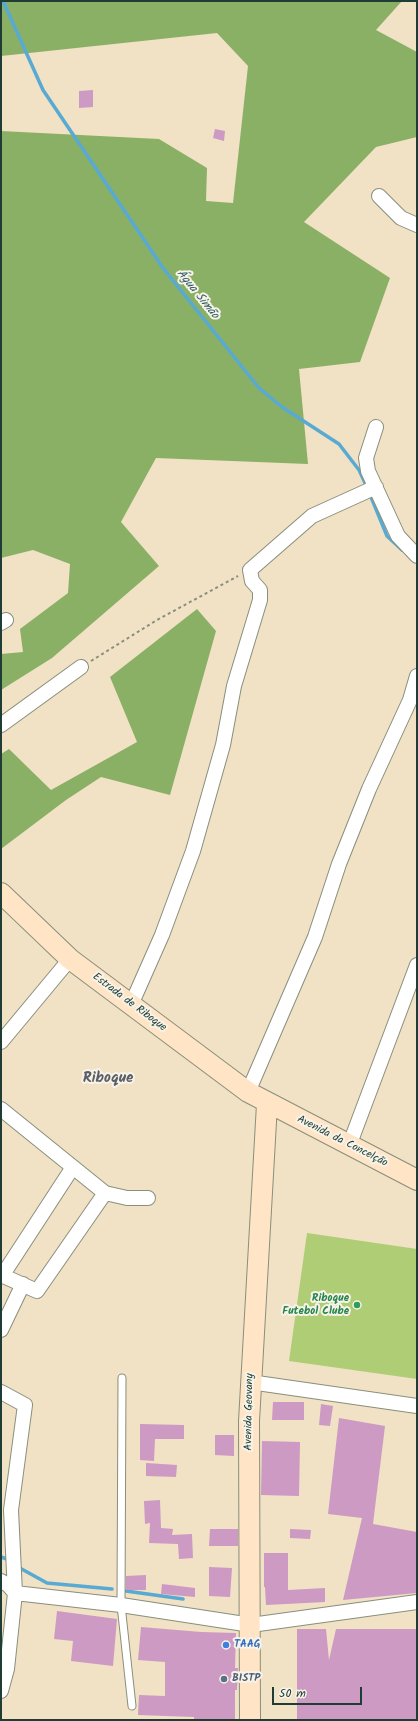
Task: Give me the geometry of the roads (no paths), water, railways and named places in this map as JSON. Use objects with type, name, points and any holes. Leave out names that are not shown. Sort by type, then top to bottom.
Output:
[{"type":"street","points":[[379,196],[401,218],[417,225]]},
{"type":"street","points":[[376,427],[366,458],[368,471],[398,536],[417,556]]},
{"type":"street","points":[[131,1005],[162,935],[193,851],[223,745],[234,686],[260,600],[260,590],[252,581],[250,570],[312,516],[376,487]]},
{"type":"street","points":[[1,725],[81,667]]},
{"type":"street","points":[[248,1092],[315,937],[339,864],[369,789],[410,700],[417,676]]},
{"type":"street","name":"Estrada de Riboque","points":[[1,892],[70,959],[248,1092],[267,1104]]},
{"type":"street","points":[[1,1042],[70,959]]},
{"type":"street","points":[[349,1146],[417,965]]},
{"type":"street","name":"Avenida da Concelção","points":[[267,1104],[417,1180]]},
{"type":"street","name":"Avenida Geovany","points":[[250,1720],[250,1382],[267,1104]]},
{"type":"street","points":[[1,1109],[105,1193],[127,1198],[148,1198]]},
{"type":"street","points":[[73,1167],[2,1275],[37,1291],[105,1193]]},
{"type":"street","points":[[1,1330],[23,1284]]},
{"type":"street","points":[[250,1382],[417,1406]]},
{"type":"street","points":[[1,1392],[25,1405],[6,1510],[15,1593],[7,1668],[1,1690]]},
{"type":"street","points":[[1,1581],[8,1585],[15,1593],[121,1605],[251,1625],[417,1602]]},
{"type":"lane","points":[[122,1378],[121,1605],[132,1706]]},
{"type":"waterway","name":"Água Simão","points":[[3,1],[43,90],[163,268],[259,388],[282,407],[339,444],[359,470],[367,487]]},
{"type":"waterway","name":"Água Simão","points":[[369,492],[387,536],[402,550]]},
{"type":"waterway","points":[[1,1557],[7,1559]]},
{"type":"waterway","points":[[18,1567],[47,1583],[112,1589]]},
{"type":"waterway","points":[[126,1591],[183,1599]]},
{"type":"place","name":"Riboque Futebol Clube","points":[[357,1305]]},
{"type":"place","name":"TAAG","points":[[226,1645]]},
{"type":"place","name":"BISTP","points":[[224,1679]]},
{"type":"district","name":"Riboque","points":[[108,1079]]}]
